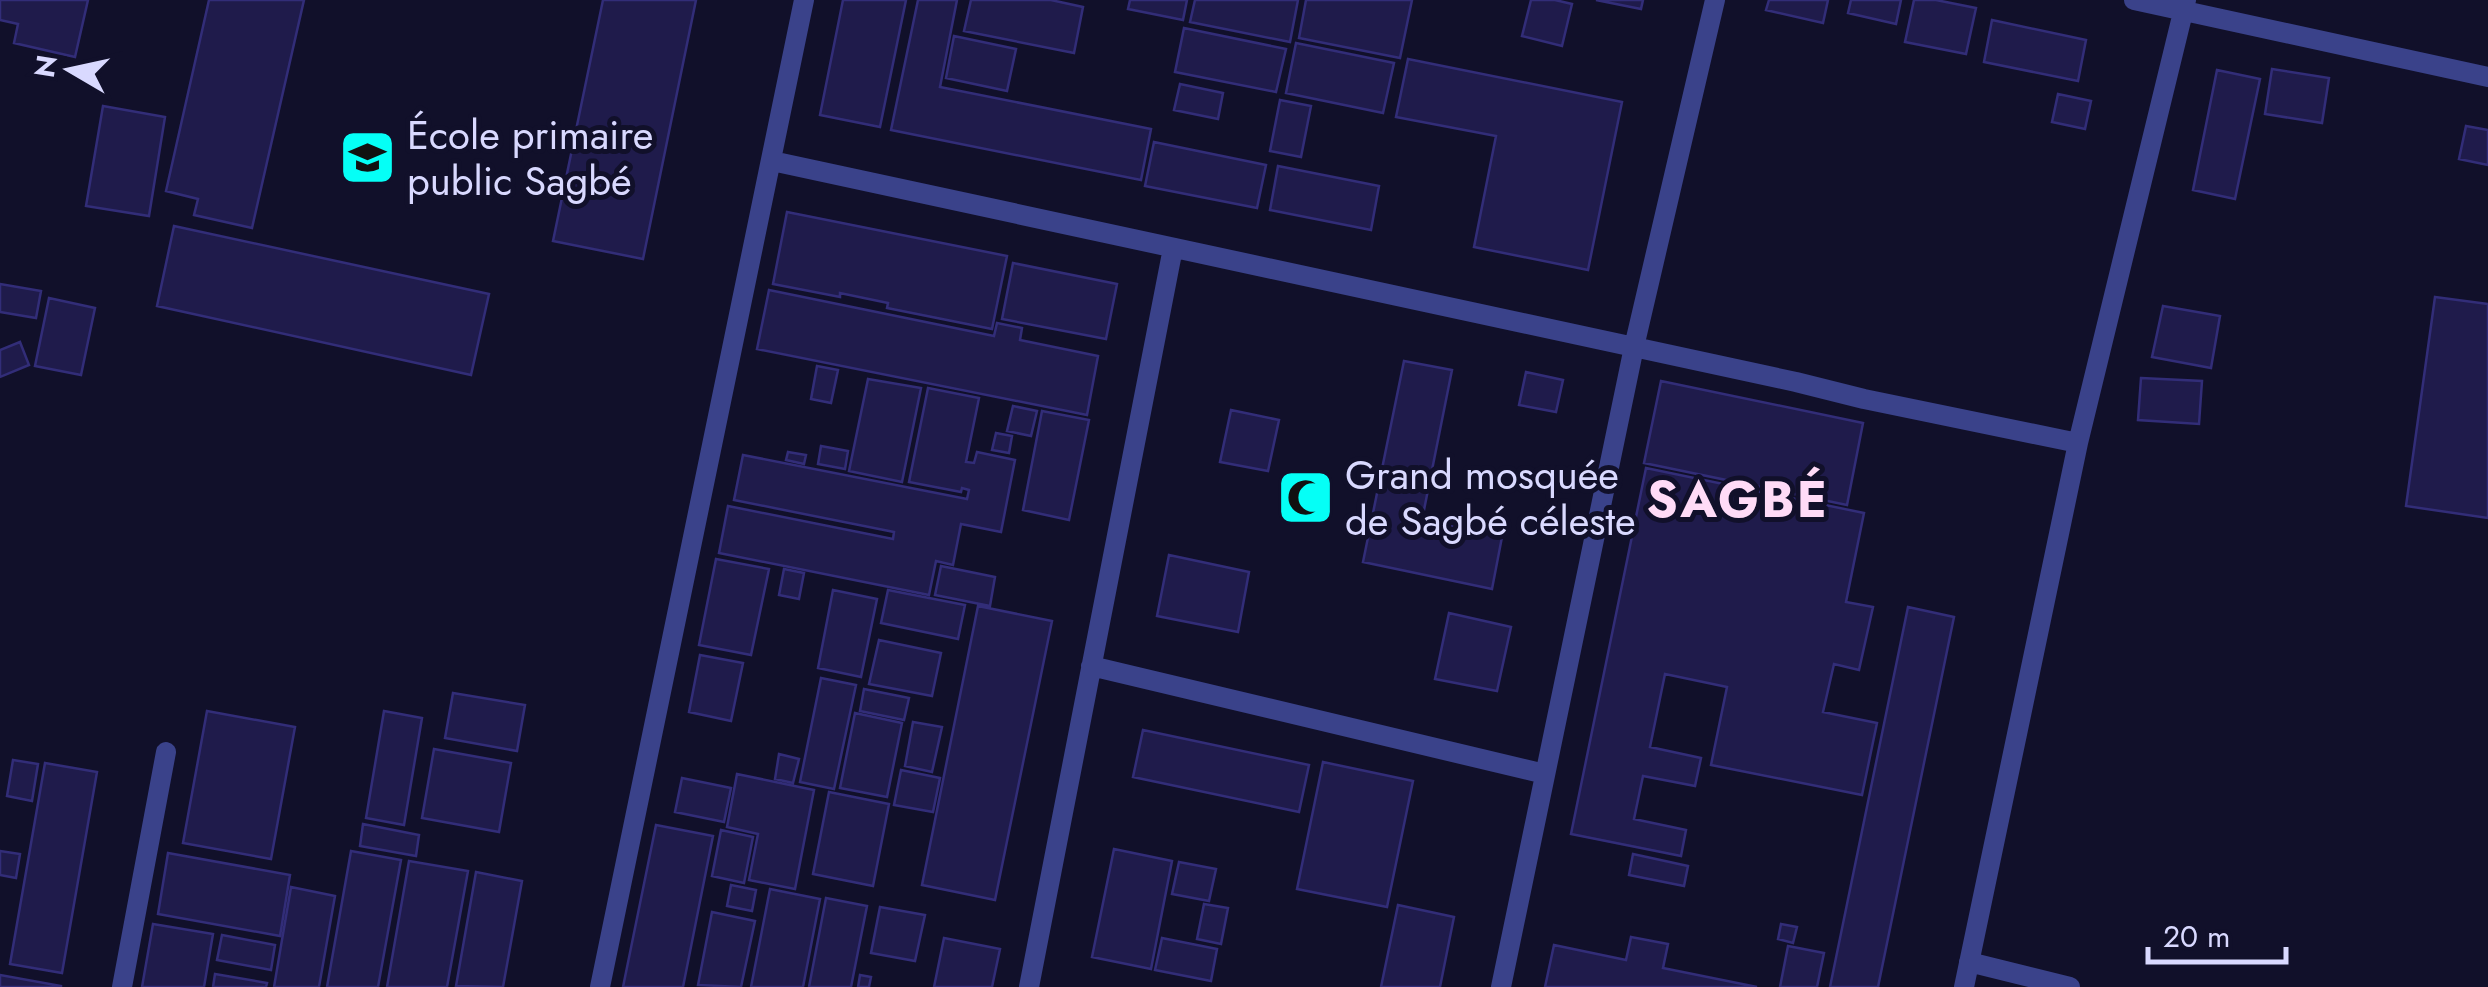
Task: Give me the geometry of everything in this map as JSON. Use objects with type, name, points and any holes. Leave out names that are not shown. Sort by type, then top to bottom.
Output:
[{"type":"street","points":[[600,987],[804,0]]},
{"type":"street","points":[[1501,987],[1634,347],[1715,0]]},
{"type":"street","points":[[2134,0],[2184,6],[2488,77]]},
{"type":"street","points":[[1964,987],[2078,443],[2184,6]]},
{"type":"street","points":[[772,161],[2078,443]]},
{"type":"street","points":[[1029,987],[1173,248]]},
{"type":"street","points":[[1091,666],[1545,774]]},
{"type":"street","points":[[122,987],[166,752]]},
{"type":"street","points":[[1970,962],[2070,987]]},
{"type":"building","points":[[0,0],[88,0],[75,57],[14,43],[18,24],[0,20]]},
{"type":"building","points":[[209,0],[304,0],[252,228],[194,215],[198,199],[166,191]]},
{"type":"building","points":[[603,0],[696,0],[643,259],[553,241]]},
{"type":"building","points":[[843,0],[906,0],[880,127],[820,115]]},
{"type":"building","points":[[918,0],[957,0],[940,87],[1151,129],[1141,180],[891,130]]},
{"type":"building","points":[[971,0],[1051,0],[1083,7],[1074,53],[964,31]]},
{"type":"building","points":[[1130,0],[1187,0],[1183,20],[1128,9]]},
{"type":"building","points":[[1195,0],[1298,0],[1290,42],[1190,22]]},
{"type":"building","points":[[1306,0],[1412,0],[1400,58],[1299,38]]},
{"type":"building","points":[[1531,0],[1572,4],[1562,46],[1522,36]]},
{"type":"building","points":[[1596,0],[1643,0],[1641,9]]},
{"type":"building","points":[[1769,0],[1828,0],[1823,23],[1766,10]]},
{"type":"building","points":[[1851,0],[1901,0],[1896,24],[1848,13]]},
{"type":"building","points":[[1914,0],[1976,8],[1966,54],[1905,42]]},
{"type":"building","points":[[1992,20],[2086,40],[2078,81],[1984,62]]},
{"type":"building","points":[[1184,28],[1286,49],[1276,92],[1175,72]]},
{"type":"building","points":[[954,36],[1016,49],[1007,91],[946,78]]},
{"type":"building","points":[[1296,43],[1394,63],[1383,113],[1286,93]]},
{"type":"building","points":[[1408,59],[1622,102],[1588,270],[1474,247],[1496,136],[1396,117]]},
{"type":"building","points":[[2272,69],[2329,78],[2322,123],[2265,114]]},
{"type":"building","points":[[2217,70],[2260,79],[2235,199],[2193,190]]},
{"type":"building","points":[[1180,84],[1223,93],[1218,119],[1174,110]]},
{"type":"building","points":[[2058,94],[2091,101],[2085,129],[2052,122]]},
{"type":"building","points":[[1280,100],[1311,106],[1301,157],[1270,151]]},
{"type":"building","points":[[103,106],[165,117],[149,216],[86,206]]},
{"type":"building","points":[[2466,126],[2488,130],[2488,165],[2459,159]]},
{"type":"building","points":[[1154,142],[1266,165],[1257,208],[1145,186]]},
{"type":"building","points":[[1278,166],[1379,186],[1371,230],[1270,210]]},
{"type":"building","points":[[787,212],[1007,256],[992,329],[887,308],[888,303],[840,293],[840,297],[773,284]]},
{"type":"building","points":[[174,226],[489,294],[471,375],[157,306]]},
{"type":"building","points":[[1013,263],[1117,284],[1106,339],[1002,319]]},
{"type":"building","points":[[0,284],[41,291],[36,318],[0,312]]},
{"type":"building","points":[[769,290],[994,336],[997,323],[1022,328],[1020,340],[1098,356],[1087,415],[757,349]]},
{"type":"building","points":[[2435,297],[2488,304],[2488,518],[2406,506]]},
{"type":"building","points":[[49,298],[95,308],[81,375],[35,366]]},
{"type":"building","points":[[2163,306],[2220,316],[2211,368],[2152,357]]},
{"type":"building","points":[[20,342],[29,365],[0,377],[0,350]]},
{"type":"building","points":[[1404,361],[1452,370],[1422,520],[1502,537],[1492,589],[1363,562]]},
{"type":"building","points":[[817,366],[838,370],[831,403],[811,399]]},
{"type":"building","points":[[1526,372],[1563,380],[1556,412],[1519,405]]},
{"type":"building","points":[[2141,378],[2202,381],[2199,424],[2138,420]]},
{"type":"building","points":[[868,379],[921,388],[902,482],[849,471]]},
{"type":"building","points":[[1661,381],[1863,423],[1847,505],[1644,463]]},
{"type":"building","points":[[928,388],[979,398],[966,462],[974,463],[977,452],[1015,460],[1001,532],[961,524],[953,565],[936,561],[929,595],[719,553],[728,506],[893,539],[894,532],[734,500],[743,455],[967,499],[969,490],[962,488],[961,492],[909,482]]},
{"type":"building","points":[[1013,406],[1037,411],[1031,436],[1007,431]]},
{"type":"building","points":[[1231,410],[1279,420],[1268,471],[1220,462]]},
{"type":"building","points":[[1042,411],[1089,420],[1069,520],[1023,510]]},
{"type":"building","points":[[996,433],[1012,436],[1009,453],[992,450]]},
{"type":"building","points":[[821,446],[848,451],[845,469],[818,464]]},
{"type":"building","points":[[788,452],[806,455],[804,464],[786,460]]},
{"type":"building","points":[[1646,468],[1864,513],[1846,602],[1873,607],[1859,670],[1834,664],[1823,712],[1877,723],[1862,795],[1711,765],[1727,687],[1665,674],[1650,747],[1701,758],[1695,786],[1643,776],[1634,819],[1686,830],[1681,856],[1571,834]]},
{"type":"building","points":[[1169,555],[1249,572],[1238,632],[1157,616]]},
{"type":"building","points":[[716,559],[769,569],[751,655],[699,645]]},
{"type":"building","points":[[941,566],[995,577],[990,606],[935,595]]},
{"type":"building","points":[[784,569],[804,573],[799,599],[779,595]]},
{"type":"building","points":[[833,590],[877,599],[861,677],[818,668]]},
{"type":"building","points":[[888,590],[965,605],[958,639],[881,623]]},
{"type":"building","points":[[978,606],[1052,621],[995,900],[922,885]]},
{"type":"building","points":[[1908,607],[1954,617],[1878,987],[1830,987]]},
{"type":"building","points":[[1449,613],[1511,627],[1497,691],[1435,679]]},
{"type":"building","points":[[879,640],[941,653],[932,696],[869,684]]},
{"type":"building","points":[[700,655],[743,663],[731,721],[689,712]]},
{"type":"building","points":[[821,678],[856,685],[834,789],[800,782]]},
{"type":"building","points":[[864,689],[909,698],[904,720],[860,711]]},
{"type":"building","points":[[453,693],[525,705],[517,751],[445,738]]},
{"type":"building","points":[[207,711],[295,727],[271,859],[183,843]]},
{"type":"building","points":[[384,711],[422,718],[404,825],[366,818]]},
{"type":"building","points":[[855,713],[902,723],[887,797],[840,788]]},
{"type":"building","points":[[913,722],[942,727],[932,772],[905,766]]},
{"type":"building","points":[[1143,730],[1309,765],[1299,812],[1133,777]]},
{"type":"building","points":[[434,749],[511,763],[499,832],[422,818]]},
{"type":"building","points":[[779,754],[799,759],[793,783],[775,779]]},
{"type":"building","points":[[13,760],[38,764],[32,801],[7,796]]},
{"type":"building","points":[[1323,762],[1413,781],[1387,907],[1297,889]]},
{"type":"building","points":[[45,763],[97,772],[62,973],[10,964]]},
{"type":"building","points":[[901,770],[940,778],[933,812],[894,805]]},
{"type":"building","points":[[737,774],[814,790],[795,889],[749,880],[758,834],[727,827]]},
{"type":"building","points":[[682,778],[731,788],[724,822],[675,812]]},
{"type":"building","points":[[829,792],[889,804],[873,886],[813,874]]},
{"type":"building","points":[[363,824],[419,835],[416,856],[360,846]]},
{"type":"building","points":[[656,825],[713,836],[683,987],[623,987]]},
{"type":"building","points":[[721,830],[753,837],[744,883],[712,876]]},
{"type":"building","points":[[1114,849],[1172,861],[1151,969],[1092,957]]},
{"type":"building","points":[[0,851],[20,854],[16,878],[0,875]]},
{"type":"building","points":[[351,851],[401,860],[378,987],[327,987]]},
{"type":"building","points":[[168,853],[290,875],[280,936],[158,914]]},
{"type":"building","points":[[1633,854],[1688,866],[1684,886],[1629,875]]},
{"type":"building","points":[[409,861],[468,871],[447,987],[387,987]]},
{"type":"building","points":[[1179,862],[1216,869],[1209,901],[1172,894]]},
{"type":"building","points":[[476,872],[522,881],[503,987],[456,986]]},
{"type":"building","points":[[731,885],[756,890],[752,911],[727,906]]},
{"type":"building","points":[[291,887],[335,896],[319,987],[274,987]]},
{"type":"building","points":[[770,889],[820,899],[803,987],[751,987]]},
{"type":"building","points":[[826,898],[867,906],[851,987],[809,987]]},
{"type":"building","points":[[1204,904],[1228,908],[1221,944],[1197,939]]},
{"type":"building","points":[[1398,905],[1454,917],[1440,987],[1381,987]]},
{"type":"building","points":[[880,907],[925,915],[915,961],[871,953]]},
{"type":"building","points":[[712,912],[755,921],[741,987],[698,985]]},
{"type":"building","points":[[153,924],[213,934],[204,987],[142,987]]},
{"type":"building","points":[[1781,924],[1797,927],[1793,943],[1778,939]]},
{"type":"building","points":[[222,935],[275,945],[271,970],[217,960]]},
{"type":"building","points":[[1631,937],[1668,944],[1663,968],[1757,987],[1545,987],[1554,945],[1626,960]]},
{"type":"building","points":[[944,938],[1000,949],[992,987],[934,987]]},
{"type":"building","points":[[1162,938],[1217,949],[1211,981],[1155,970]]},
{"type":"building","points":[[1788,946],[1824,953],[1817,987],[1780,987]]},
{"type":"building","points":[[215,974],[267,983],[266,987],[213,987]]},
{"type":"building","points":[[0,975],[61,986],[61,987],[0,987]]},
{"type":"building","points":[[860,975],[871,977],[869,987],[858,987]]},
{"type":"place","name":"École primaire public Sagbé","points":[[368,158]]},
{"type":"place","name":"Grand mosquée de Sagbé céleste","points":[[1306,498]]},
{"type":"district","name":"SAGBÉ","points":[[1738,499]]}]
